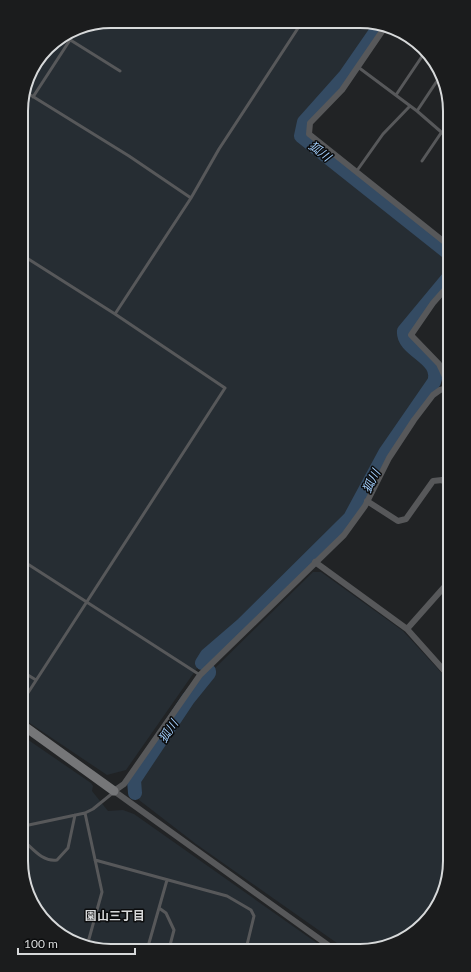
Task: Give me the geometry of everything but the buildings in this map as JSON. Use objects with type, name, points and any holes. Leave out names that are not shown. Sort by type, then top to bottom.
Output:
[{"type":"street","points":[[382,31],[342,90],[310,123],[308,134],[443,240]]},
{"type":"street","points":[[443,292],[411,332],[411,335],[439,364],[443,372]]},
{"type":"street","points":[[114,792],[126,780],[200,675],[344,535],[367,501],[389,458],[414,420],[433,395],[443,389]]},
{"type":"street","points":[[367,501],[398,521],[406,519],[433,481],[443,481]]},
{"type":"street","points":[[315,562],[407,629],[443,669]]},
{"type":"street","points":[[407,629],[443,588]]},
{"type":"street","points":[[28,729],[326,944]]},
{"type":"lane","points":[[115,314],[191,198],[219,149],[298,28]]},
{"type":"lane","points":[[33,97],[70,40],[120,71]]},
{"type":"lane","points":[[396,95],[422,56]]},
{"type":"lane","points":[[358,67],[417,111],[441,133],[422,161]]},
{"type":"lane","points":[[417,111],[437,80]]},
{"type":"lane","points":[[30,95],[128,156],[191,198]]},
{"type":"lane","points":[[356,172],[383,134],[410,106]]},
{"type":"lane","points":[[28,259],[115,314],[225,388],[28,693]]},
{"type":"lane","points":[[28,564],[200,675]]},
{"type":"lane","points":[[28,675],[36,680]]},
{"type":"lane","points":[[28,825],[84,813],[114,792]]},
{"type":"lane","points":[[84,813],[102,892],[88,941]]},
{"type":"lane","points":[[28,844],[45,859],[57,860],[68,848],[75,815]]},
{"type":"lane","points":[[95,860],[227,896],[251,910],[254,916],[247,944]]},
{"type":"lane","points":[[149,944],[167,880]]},
{"type":"lane","points":[[159,908],[166,913],[174,930],[170,944]]},
{"type":"shaded area","points":[[360,28],[373,29],[341,76],[302,120],[298,138],[443,252],[443,280],[404,327],[401,336],[402,342],[432,370],[432,377],[378,457],[361,493],[345,517],[209,651],[126,770],[107,775],[28,722],[28,106],[34,79],[45,60],[52,52],[65,42],[84,32],[100,29]]},
{"type":"shaded area","points":[[313,572],[321,572],[403,631],[443,674],[443,866],[437,893],[426,912],[411,927],[392,938],[381,941],[360,944],[338,944],[196,844],[139,800],[137,782],[212,671]]},
{"type":"shaded area","points":[[28,740],[91,783],[93,786],[92,791],[108,811],[123,810],[134,814],[318,944],[111,944],[84,940],[60,927],[45,912],[39,902],[34,893],[29,872]]},
{"type":"waterway","name":"狐川","points":[[377,30],[345,76],[304,122],[301,136],[443,249]]},
{"type":"waterway","name":"狐川","points":[[202,663],[207,655],[243,624],[350,518],[385,453],[434,382],[435,374],[433,367],[409,344],[405,338],[404,331],[443,284]]},
{"type":"waterway","name":"狐川","points":[[135,793],[134,780],[188,699],[209,671]]},
{"type":"district","name":"園山三丁目","points":[[115,915]]}]
